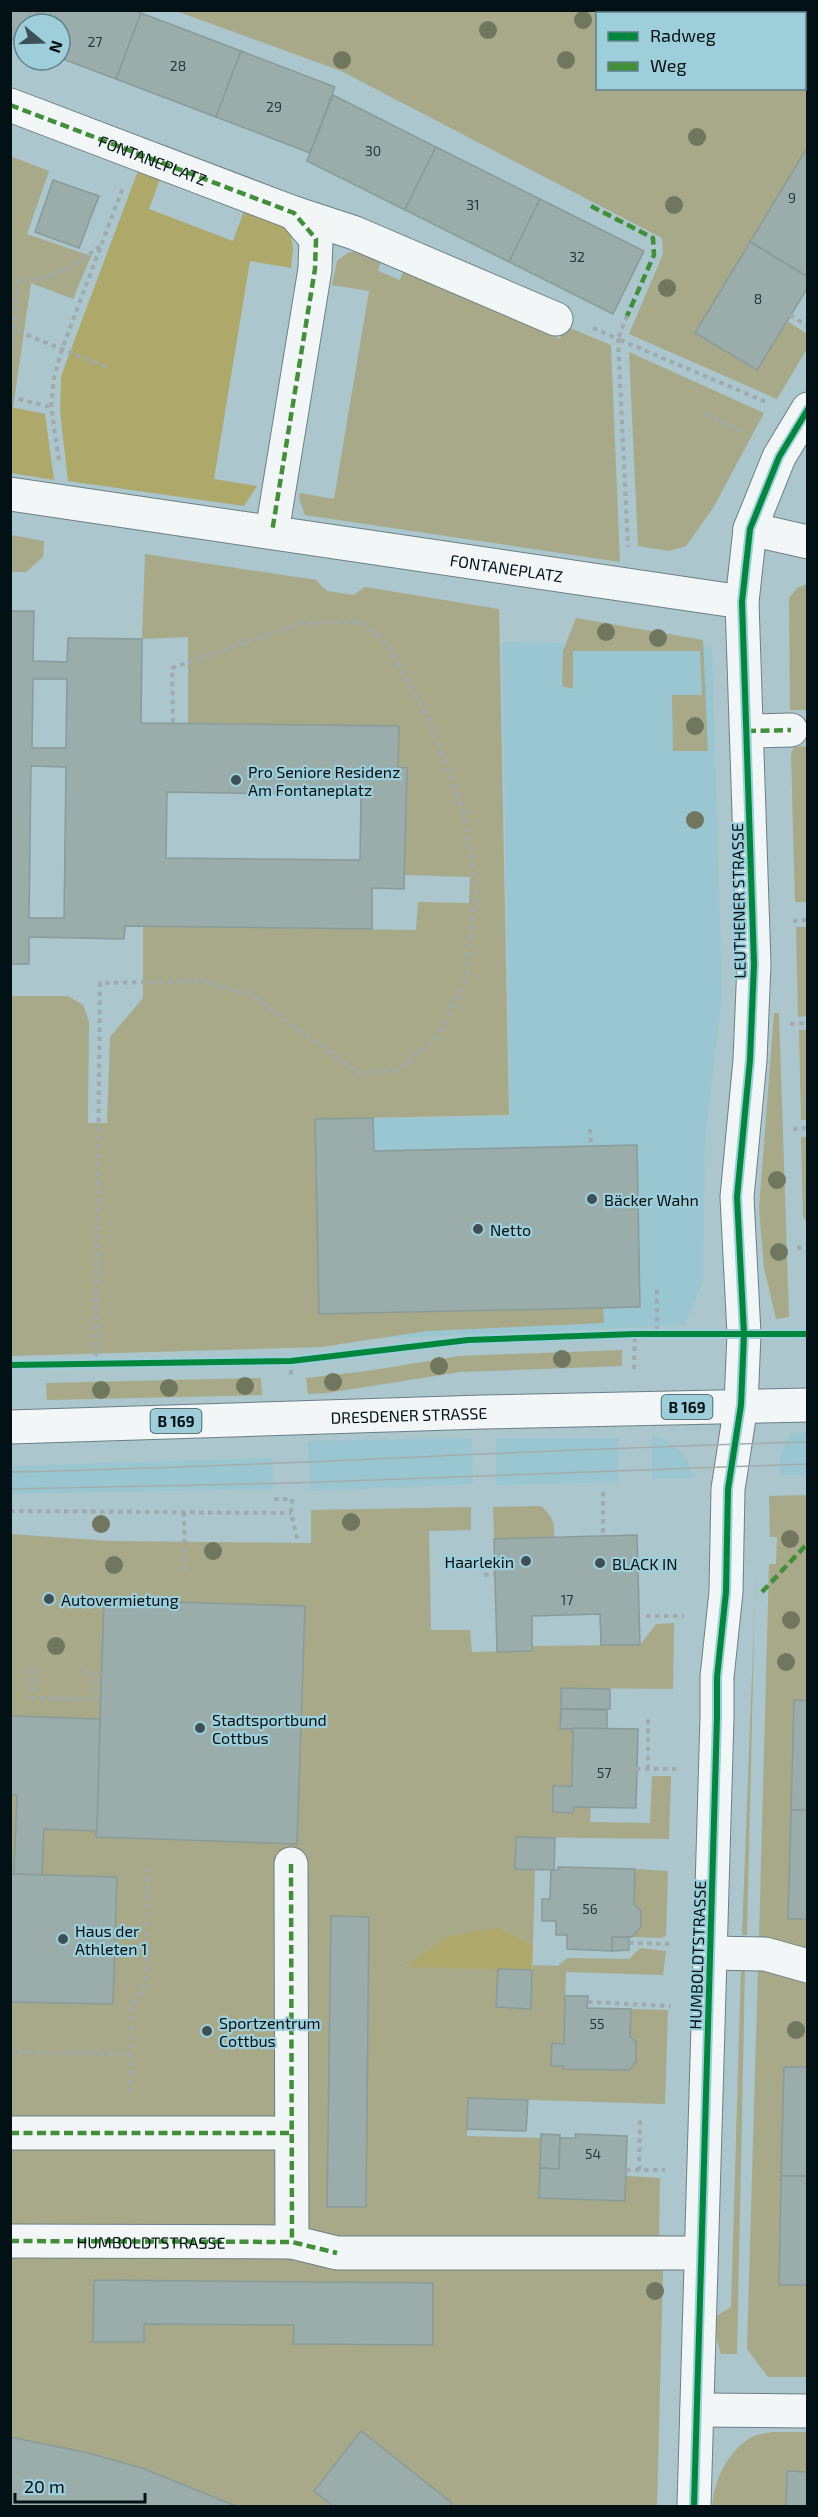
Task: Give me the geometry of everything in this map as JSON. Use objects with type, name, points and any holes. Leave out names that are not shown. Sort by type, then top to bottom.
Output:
[{"type":"street","name":"FONTANEPLATZ","points":[[10,105],[294,213],[356,233],[556,319]]},
{"type":"street","name":"FONTANEPLATZ","points":[[272,532],[315,268],[316,239],[294,213]]},
{"type":"street","name":"LEUTHENER STRASSE","points":[[741,1405],[744,1334],[737,1197],[750,1060],[754,964],[742,602],[750,529],[779,457],[807,409]]},
{"type":"street","name":"FONTANEPLATZ","points":[[10,494],[742,602]]},
{"type":"street","points":[[750,529],[807,542]]},
{"type":"street","points":[[747,731],[791,730]]},
{"type":"street","name":"DRESDENER STRASSE","points":[[10,1427],[741,1405],[807,1405]]},
{"type":"street","name":"HUMBOLDTSTRASSE","points":[[694,2506],[717,1677],[726,1592],[728,1489],[741,1405]]},
{"type":"street","points":[[291,1864],[292,2242]]},
{"type":"street","points":[[710,1953],[765,1954],[807,1966]]},
{"type":"street","points":[[10,2133],[290,2133]]},
{"type":"street","name":"HUMBOLDTSTRASSE","points":[[10,2241],[292,2242],[338,2253],[701,2253]]},
{"type":"street","points":[[697,2410],[807,2411]]},
{"type":"path","points":[[64,502],[51,407],[54,378],[62,348],[135,152]]},
{"type":"path","points":[[10,365],[18,281],[45,277],[71,268],[101,245]]},
{"type":"path","points":[[790,315],[807,326]]},
{"type":"path","points":[[627,316],[618,339],[628,553]]},
{"type":"path","points":[[12,329],[106,367]]},
{"type":"path","points":[[618,339],[770,404]]},
{"type":"path","points":[[10,397],[51,407]]},
{"type":"path","points":[[705,415],[752,435]]},
{"type":"path","points":[[96,1365],[100,983],[204,981],[251,995],[359,1073],[398,1070],[436,1038],[466,980],[476,887],[464,813],[429,720],[386,642],[361,622],[302,623],[172,668],[173,723]]},
{"type":"path","points":[[786,921],[807,920]]},
{"type":"path","points":[[789,1024],[807,1023]]},
{"type":"path","points":[[793,1129],[807,1128]]},
{"type":"path","points":[[590,1129],[591,1146]]},
{"type":"path","points":[[797,1248],[807,1247]]},
{"type":"path","points":[[657,1290],[657,1334]]},
{"type":"path","points":[[634,1364],[635,1334]]},
{"type":"path","points":[[603,1492],[603,1536]]},
{"type":"path","points":[[274,1499],[292,1499],[291,1513],[298,1543]]},
{"type":"path","points":[[10,1511],[291,1513]]},
{"type":"path","points":[[184,1512],[185,1574]]},
{"type":"path","points":[[484,1575],[495,1574]]},
{"type":"path","points":[[646,1616],[685,1616]]},
{"type":"path","points":[[32,1669],[33,1698],[96,1699],[99,1674],[84,1670]]},
{"type":"path","points":[[648,1717],[648,1769]]},
{"type":"path","points":[[636,1769],[668,1769]]},
{"type":"path","points":[[129,2133],[131,2006],[146,1983],[147,1866]]},
{"type":"path","points":[[629,1943],[661,1943]]},
{"type":"path","points":[[588,2002],[663,2006]]},
{"type":"path","points":[[10,2052],[131,2054]]},
{"type":"path","points":[[639,2170],[640,2118]]},
{"type":"path","points":[[626,2170],[659,2170]]},
{"type":"shaded area","points":[[139,168],[161,176],[149,209],[233,241],[245,208],[279,221],[290,230],[293,248],[291,268],[250,261],[214,479],[257,486],[244,506],[68,481],[60,411],[61,376]]},
{"type":"shaded area","points":[[11,407],[45,414],[54,480],[11,473]]},
{"type":"shaded area","points":[[502,642],[712,646],[722,995],[705,1139],[703,1282],[685,1325],[302,1342],[295,1120],[510,1116]]},
{"type":"shaded area","points":[[807,1433],[807,1475],[778,1475],[781,1453],[790,1434]]},
{"type":"shaded area","points":[[652,1435],[668,1441],[685,1456],[695,1478],[652,1478]]},
{"type":"shaded area","points":[[472,1438],[473,1484],[310,1491],[308,1441]]},
{"type":"shaded area","points":[[496,1438],[618,1438],[619,1482],[496,1485]]},
{"type":"shaded area","points":[[272,1458],[273,1489],[11,1494],[11,1466]]},
{"type":"shaded area","points":[[499,1928],[533,1945],[532,1970],[405,1967],[448,1936]]},
{"type":"green space","points":[[176,11],[807,11],[807,148],[695,333],[756,370],[787,321],[807,334],[807,349],[777,399],[629,334],[663,254],[662,238],[341,71]]},
{"type":"green space","points":[[10,156],[49,171],[27,234],[91,256],[73,299],[31,283],[13,408],[10,407]]},
{"type":"green space","points":[[349,252],[360,252],[381,261],[378,271],[400,280],[404,270],[560,339],[565,326],[611,345],[620,562],[305,515],[299,498],[300,493],[334,499],[369,291],[332,285],[337,261]]},
{"type":"green space","points":[[629,352],[764,413],[713,508],[686,546],[669,551],[638,546]]},
{"type":"green space","points":[[11,535],[44,541],[43,557],[26,572],[11,572]]},
{"type":"green space","points":[[145,554],[316,580],[327,591],[353,595],[365,587],[499,609],[509,1115],[315,1119],[319,1313],[603,1307],[604,1323],[427,1331],[321,1347],[11,1356],[10,996],[68,996],[83,1005],[89,1021],[88,1123],[107,1123],[110,1037],[143,998],[143,926],[416,930],[418,902],[469,903],[470,877],[404,875],[407,768],[398,767],[399,726],[188,723],[188,637],[142,639]]},
{"type":"green space","points":[[807,584],[807,710],[790,710],[789,598],[797,588]]},
{"type":"green space","points":[[576,618],[703,640],[708,751],[673,751],[672,695],[702,695],[700,651],[573,651],[573,689],[562,686],[563,651]]},
{"type":"green space","points":[[807,746],[807,902],[795,902],[791,754],[794,747]]},
{"type":"green space","points":[[796,927],[807,927],[807,1016],[798,1017]]},
{"type":"green space","points":[[774,1013],[779,1013],[789,1317],[776,1319],[764,1268],[759,1208]]},
{"type":"green space","points":[[799,1030],[807,1030],[807,1120],[801,1120]]},
{"type":"green space","points":[[801,1137],[807,1137],[807,1222],[803,1217]]},
{"type":"green space","points":[[622,1350],[622,1366],[460,1372],[327,1393],[308,1394],[306,1378],[459,1356]]},
{"type":"green space","points":[[261,1378],[262,1395],[47,1400],[46,1383]]},
{"type":"green space","points":[[807,1495],[808,1701],[795,1700],[789,1919],[807,1919],[807,1950],[785,1948],[759,1937],[769,1564],[776,1564],[777,1537],[770,1537],[769,1496]]},
{"type":"green space","points":[[541,1506],[552,1520],[554,1537],[494,1539],[493,1507]]},
{"type":"green space","name":"Sportzentrum Cottbus","points":[[471,1507],[471,1530],[429,1531],[431,1630],[470,1630],[472,1652],[532,1651],[532,1646],[640,1645],[656,1624],[674,1623],[673,1689],[561,1688],[560,1729],[573,1729],[572,1786],[553,1786],[553,1812],[573,1813],[574,1807],[591,1808],[590,1822],[650,1823],[652,1776],[671,1776],[669,1839],[517,1837],[535,1869],[533,1945],[499,1928],[405,1966],[498,1969],[496,2007],[530,2009],[533,1965],[558,1966],[567,1958],[629,1959],[640,1948],[666,1951],[663,1975],[566,1972],[564,2044],[552,2044],[551,2065],[563,2066],[564,2069],[629,2070],[636,2062],[636,2042],[630,2037],[631,2009],[668,2010],[665,2104],[468,2098],[467,2136],[541,2138],[539,2198],[625,2201],[626,2176],[660,2178],[659,2235],[664,2235],[657,2506],[11,2506],[10,1534],[110,1541],[311,1543],[311,1510]]},
{"type":"green space","points":[[755,1605],[747,1935],[742,1935]]},
{"type":"green space","points":[[635,1869],[668,1871],[666,1936],[661,1938],[632,1937],[641,1927],[641,1911],[634,1904]]},
{"type":"green space","points":[[741,1968],[745,1968],[737,2354],[721,2354],[717,2341],[716,2316],[731,2307]]},
{"type":"green space","points":[[758,1968],[807,1976],[807,2067],[784,2067],[780,2285],[807,2285],[807,2377],[768,2377],[747,2349]]},
{"type":"green space","points":[[772,2432],[807,2432],[807,2472],[787,2472],[786,2506],[712,2506],[719,2476],[730,2457],[754,2436]]},
{"type":"building","points":[[10,10],[39,10],[38,12],[12,12],[12,40],[10,39]]},
{"type":"building","points":[[39,10],[134,10],[141,13],[116,79],[72,62],[72,12],[38,12]]},
{"type":"building","points":[[141,13],[241,51],[216,117],[116,79]]},
{"type":"building","points":[[241,51],[335,87],[310,153],[216,117]]},
{"type":"building","points":[[333,95],[436,147],[405,210],[307,161]]},
{"type":"building","points":[[436,147],[540,199],[509,262],[405,210]]},
{"type":"building","points":[[805,151],[808,153],[808,277],[750,242]]},
{"type":"building","points":[[53,180],[99,196],[79,248],[35,232]]},
{"type":"building","points":[[540,199],[644,251],[613,314],[509,262]]},
{"type":"building","points":[[750,242],[808,277],[808,287],[757,370],[695,333]]},
{"type":"building","name":"Pro Seniore Residenz Am Fontaneplatz","points":[[10,611],[34,611],[33,661],[67,662],[68,638],[142,639],[141,723],[399,726],[398,767],[407,768],[404,889],[372,888],[372,929],[125,926],[124,939],[29,937],[29,964],[10,964]],"holes":[[[33,679],[67,679],[66,748],[32,748]],[[31,766],[66,767],[64,918],[29,918]],[[167,792],[361,795],[360,860],[166,858]]]},
{"type":"building","name":"Netto","points":[[373,1118],[374,1151],[637,1145],[640,1307],[319,1314],[315,1119]]},
{"type":"building","points":[[637,1535],[640,1645],[601,1645],[600,1614],[532,1616],[532,1651],[497,1652],[494,1539]]},
{"type":"building","name":"Stadtsportbund Cottbus","points":[[104,1600],[305,1606],[297,1844],[96,1837]]},
{"type":"building","points":[[561,1688],[610,1689],[610,1709],[561,1709]]},
{"type":"building","points":[[794,1700],[808,1701],[808,1810],[791,1810]]},
{"type":"building","points":[[561,1709],[607,1710],[607,1729],[560,1729]]},
{"type":"building","points":[[10,1716],[100,1719],[97,1831],[44,1829],[42,1875],[14,1874],[17,1795],[10,1795]]},
{"type":"building","points":[[573,1728],[638,1729],[636,1808],[574,1807],[573,1813],[553,1812],[553,1786],[572,1786]]},
{"type":"building","points":[[791,1810],[808,1810],[808,1919],[788,1919]]},
{"type":"building","points":[[516,1837],[555,1838],[554,1870],[515,1869]]},
{"type":"building","points":[[558,1867],[635,1869],[634,1904],[641,1911],[641,1927],[632,1937],[612,1937],[612,1951],[567,1949],[567,1935],[556,1935],[556,1921],[542,1921],[542,1899],[550,1899],[551,1870],[558,1870]]},
{"type":"building","name":"Haus der Athleten 1","points":[[10,1874],[117,1877],[113,2004],[10,2002]]},
{"type":"building","points":[[331,1916],[369,1917],[366,2207],[327,2207]]},
{"type":"building","points":[[612,1937],[629,1937],[629,1950],[612,1951]]},
{"type":"building","points":[[498,1969],[532,1970],[531,2009],[496,2007]]},
{"type":"building","points":[[565,1996],[588,1996],[587,2008],[631,2009],[630,2037],[636,2042],[636,2062],[629,2070],[563,2069],[563,2066],[551,2066],[552,2043],[564,2044]]},
{"type":"building","points":[[784,2067],[808,2067],[808,2176],[781,2176]]},
{"type":"building","points":[[468,2098],[528,2100],[526,2131],[467,2129]]},
{"type":"building","points":[[541,2134],[560,2135],[559,2169],[540,2168]]},
{"type":"building","points":[[575,2134],[627,2136],[625,2201],[539,2198],[540,2168],[559,2169],[560,2138],[576,2138]]},
{"type":"building","points":[[781,2176],[808,2176],[808,2285],[779,2285]]},
{"type":"building","points":[[94,2280],[433,2283],[433,2345],[293,2344],[294,2325],[144,2324],[144,2342],[93,2342]]},
{"type":"building","points":[[361,2431],[452,2503],[450,2506],[333,2506],[314,2491]]},
{"type":"building","points":[[10,2437],[88,2453],[142,2468],[236,2506],[10,2506]]},
{"type":"building","points":[[787,2471],[808,2472],[808,2506],[786,2506]]},
{"type":"tram line","points":[[10,1472],[808,1442]]},
{"type":"tram line","points":[[10,1489],[292,1483],[808,1464]]},
{"type":"marked path","points":[[10,105],[294,213],[316,239],[315,269],[272,532]]},
{"type":"marked path","points":[[591,206],[653,238],[654,255],[627,316]]},
{"type":"marked path","points":[[747,731],[791,730]]},
{"type":"marked path","points":[[762,1592],[808,1543]]},
{"type":"marked path","points":[[291,1864],[292,2242]]},
{"type":"marked path","points":[[10,2133],[290,2133]]},
{"type":"marked path","points":[[10,2241],[292,2242],[337,2253]]},
{"type":"cycle path","points":[[694,2506],[717,1677],[726,1592],[728,1489],[741,1405],[744,1334],[737,1197],[750,1060],[754,964],[742,602],[750,529],[779,457],[808,409]]},
{"type":"cycle path","points":[[10,1365],[291,1361],[468,1340],[635,1334],[808,1334]]},
{"type":"place","name":"Pro Seniore Residenz Am Fontaneplatz","points":[[236,780]]},
{"type":"place","name":"Bäcker Wahn","points":[[592,1199]]},
{"type":"place","name":"Netto","points":[[478,1229]]},
{"type":"place","name":"Haarlekin","points":[[526,1561]]},
{"type":"place","name":"BLACK IN","points":[[600,1563]]},
{"type":"place","name":"Autovermietung","points":[[49,1599]]},
{"type":"place","name":"Stadtsportbund Cottbus","points":[[200,1728]]},
{"type":"place","name":"Haus der Athleten 1","points":[[63,1939]]},
{"type":"place","name":"Sportzentrum Cottbus","points":[[207,2031]]}]
